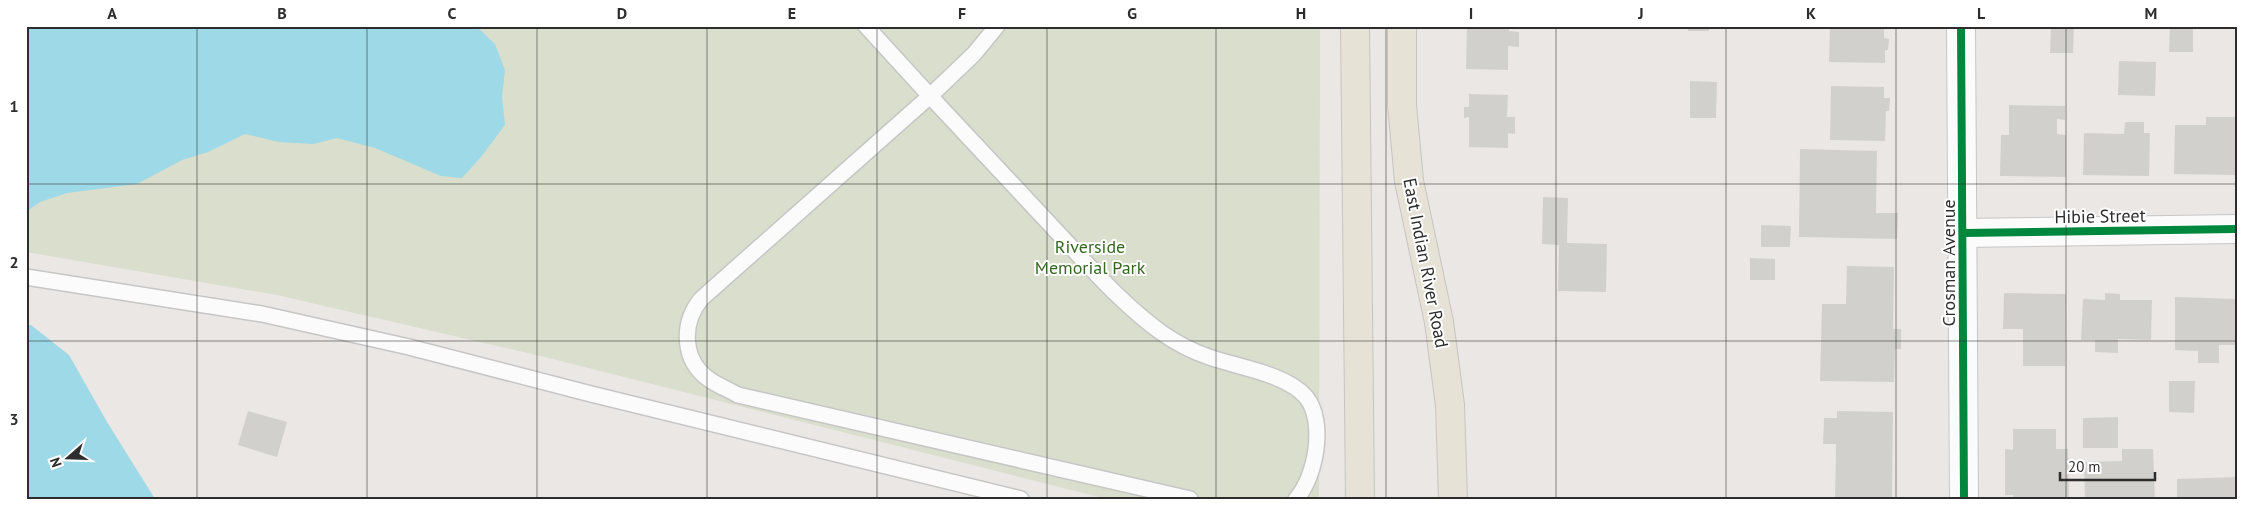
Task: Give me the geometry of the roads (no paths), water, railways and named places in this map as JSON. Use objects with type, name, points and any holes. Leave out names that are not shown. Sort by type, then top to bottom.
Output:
[{"type":"main road","points":[[1355,26],[1360,499]]},
{"type":"main road","name":"East Indian River Road","points":[[1402,26],[1402,105],[1409,181],[1439,322],[1450,405],[1453,499]]},
{"type":"street","name":"Crosman Avenue","points":[[1961,26],[1964,499]]},
{"type":"street","name":"Hibie Street","points":[[1963,233],[2237,229]]},
{"type":"lane","points":[[866,26],[1126,305],[1164,334],[1198,352],[1292,384],[1306,397],[1312,409],[1317,432],[1314,464],[1304,490],[1296,499]]},
{"type":"lane","points":[[997,26],[974,54],[930,96],[701,299],[688,321],[686,341],[694,361],[709,379],[738,395],[1190,499]]},
{"type":"lane","points":[[26,277],[262,314],[409,347],[592,394],[1021,499]]},
{"type":"water","points":[[26,26],[476,26],[495,44],[505,70],[502,97],[505,125],[481,157],[462,178],[441,176],[375,148],[337,138],[313,144],[279,142],[245,134],[208,152],[182,160],[137,184],[67,193],[40,202],[26,212]]},
{"type":"water","points":[[26,325],[31,325],[69,355],[107,422],[155,499],[26,499]]},
{"type":"park label","name":"Riverside Memorial Park","points":[[1090,256]]}]
